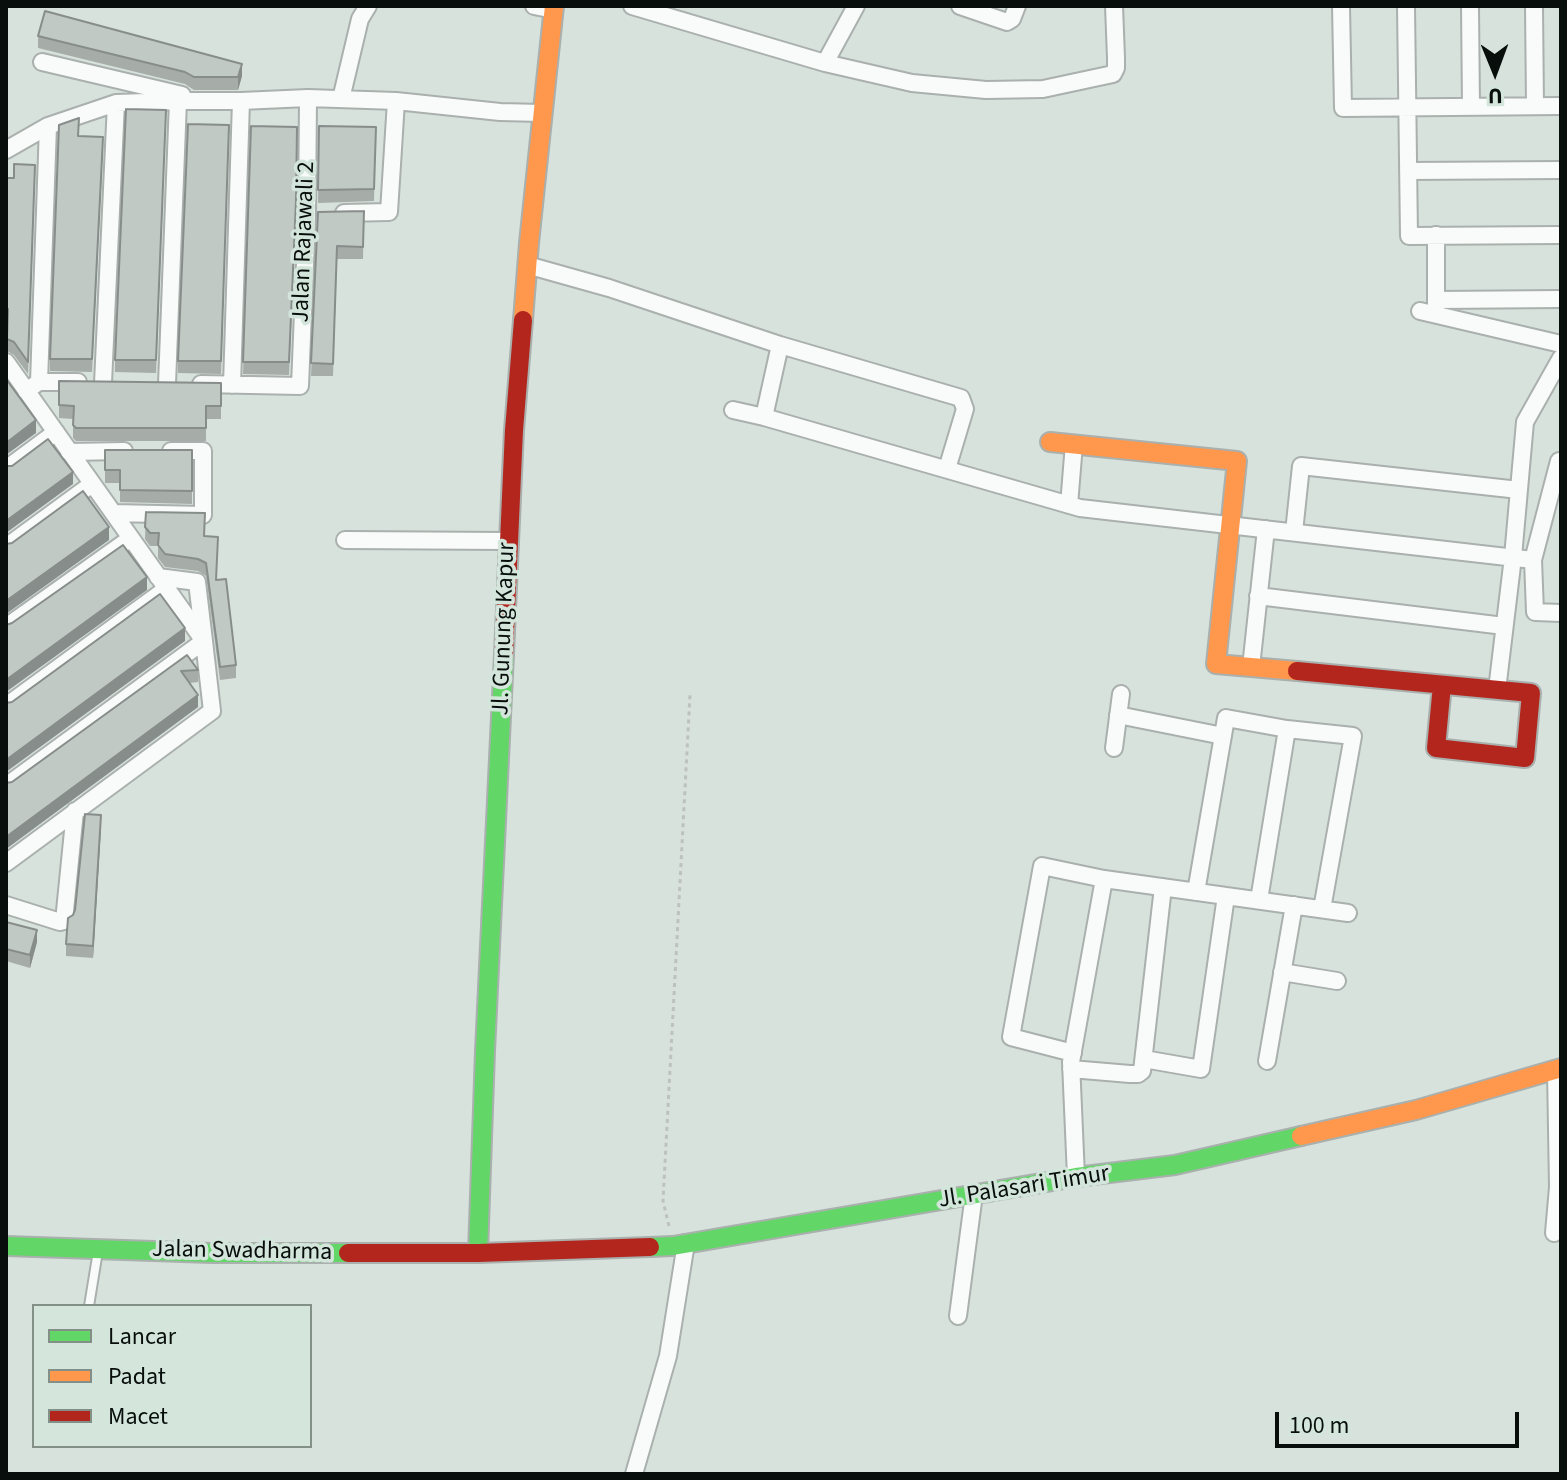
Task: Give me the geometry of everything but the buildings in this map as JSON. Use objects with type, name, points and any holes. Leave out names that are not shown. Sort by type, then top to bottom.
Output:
[{"type":"street","points":[[341,99],[360,19],[368,6]]},
{"type":"street","points":[[534,6],[554,8]]},
{"type":"street","points":[[632,6],[825,63],[912,83],[986,90],[1043,89],[1110,76],[1116,68],[1114,6]]},
{"type":"street","points":[[960,6],[1008,22],[1017,6]]},
{"type":"street","points":[[1341,6],[1343,108],[1561,106]]},
{"type":"street","points":[[1406,6],[1409,236],[1561,235]]},
{"type":"street","points":[[1470,6],[1471,107]]},
{"type":"street","points":[[1534,6],[1535,106]]},
{"type":"street","name":"Jl. Gunung Kapur","points":[[478,1253],[508,541],[527,265],[554,8]]},
{"type":"street","points":[[825,63],[850,10]]},
{"type":"street","points":[[42,62],[211,101]]},
{"type":"street","points":[[6,150],[48,126],[116,103],[308,98],[396,101],[500,112],[542,113]]},
{"type":"street","name":"Jalan Rajawali 2","points":[[232,385],[300,386],[321,214],[308,98]]},
{"type":"street","points":[[178,101],[161,384],[232,385],[241,101]]},
{"type":"street","points":[[321,214],[389,212],[396,101]]},
{"type":"street","points":[[23,386],[109,383],[116,103]]},
{"type":"street","points":[[23,386],[48,126]]},
{"type":"street","points":[[1408,171],[1561,170]]},
{"type":"street","points":[[1431,308],[1436,235]]},
{"type":"street","points":[[527,265],[961,398],[965,409],[947,469]]},
{"type":"street","points":[[1431,308],[1561,299]]},
{"type":"street","points":[[1431,308],[1561,344]]},
{"type":"street","points":[[764,417],[780,345]]},
{"type":"street","points":[[1497,690],[1525,422],[1561,358]]},
{"type":"street","points":[[6,362],[204,641]]},
{"type":"street","points":[[733,410],[1069,505],[1533,560]]},
{"type":"street","points":[[6,469],[56,432]]},
{"type":"street","points":[[1050,442],[1237,461],[1216,664],[1531,693],[1525,758],[1436,748],[1442,685]]},
{"type":"street","points":[[1069,505],[1074,444]]},
{"type":"street","points":[[69,452],[203,451],[203,515],[113,513]]},
{"type":"street","points":[[1561,462],[1533,560],[1535,612],[1561,613]]},
{"type":"street","points":[[1294,532],[1301,466],[1519,490]]},
{"type":"street","points":[[6,547],[92,484]]},
{"type":"street","points":[[1251,667],[1266,529]]},
{"type":"street","points":[[6,627],[131,538]]},
{"type":"street","points":[[345,540],[508,541]]},
{"type":"street","points":[[6,706],[162,583],[197,582],[212,711],[6,863]]},
{"type":"street","points":[[1258,596],[1504,626]]},
{"type":"street","points":[[6,786],[204,641]]},
{"type":"street","points":[[1114,748],[1121,694]]},
{"type":"street","points":[[1118,715],[1223,736]]},
{"type":"street","points":[[1196,892],[1226,718],[1353,736],[1322,909]]},
{"type":"street","points":[[1259,900],[1287,729]]},
{"type":"street","points":[[6,905],[64,921],[75,811]]},
{"type":"street","points":[[1163,887],[1142,1071],[1138,1074],[1072,1061],[1011,1037],[1042,866],[1104,879],[1259,900],[1348,913]]},
{"type":"street","points":[[1076,1177],[1072,1061],[1104,879]]},
{"type":"street","points":[[1144,1059],[1201,1069],[1226,896]]},
{"type":"street","points":[[1267,1061],[1294,905]]},
{"type":"street","points":[[1282,972],[1337,981]]},
{"type":"street","points":[[1554,1233],[1558,1187],[1559,1068]]},
{"type":"street","name":"Jl. Palasari Timur","points":[[478,1253],[680,1244],[1076,1177],[1147,1169],[1223,1155],[1416,1110],[1559,1068]]},
{"type":"street","points":[[958,1316],[974,1194]]},
{"type":"street","points":[[634,1474],[668,1356],[680,1244]]},
{"type":"street","name":"Jalan Swadharma","points":[[6,1246],[212,1253],[478,1253]]},
{"type":"lane","points":[[89,1304],[98,1249]]},
{"type":"path","points":[[680,1244],[663,1201],[690,695]]},
{"type":"traffic: fast","points":[[478,1253],[504,654]]},
{"type":"traffic: fast","points":[[650,1247],[673,1246],[1076,1177],[1175,1165],[1301,1136]]},
{"type":"traffic: fast","points":[[6,1246],[212,1253],[348,1253]]},
{"type":"traffic: slow","points":[[523,320],[554,6]]},
{"type":"traffic: slow","points":[[1050,442],[1237,461],[1216,664],[1297,671]]},
{"type":"traffic: slow","points":[[1301,1136],[1416,1110],[1561,1068]]},
{"type":"traffic: jam","points":[[504,654],[514,430],[523,320]]},
{"type":"traffic: jam","points":[[1297,671],[1531,693],[1525,758],[1436,748],[1442,685]]},
{"type":"traffic: jam","points":[[348,1253],[478,1253],[650,1247]]}]
